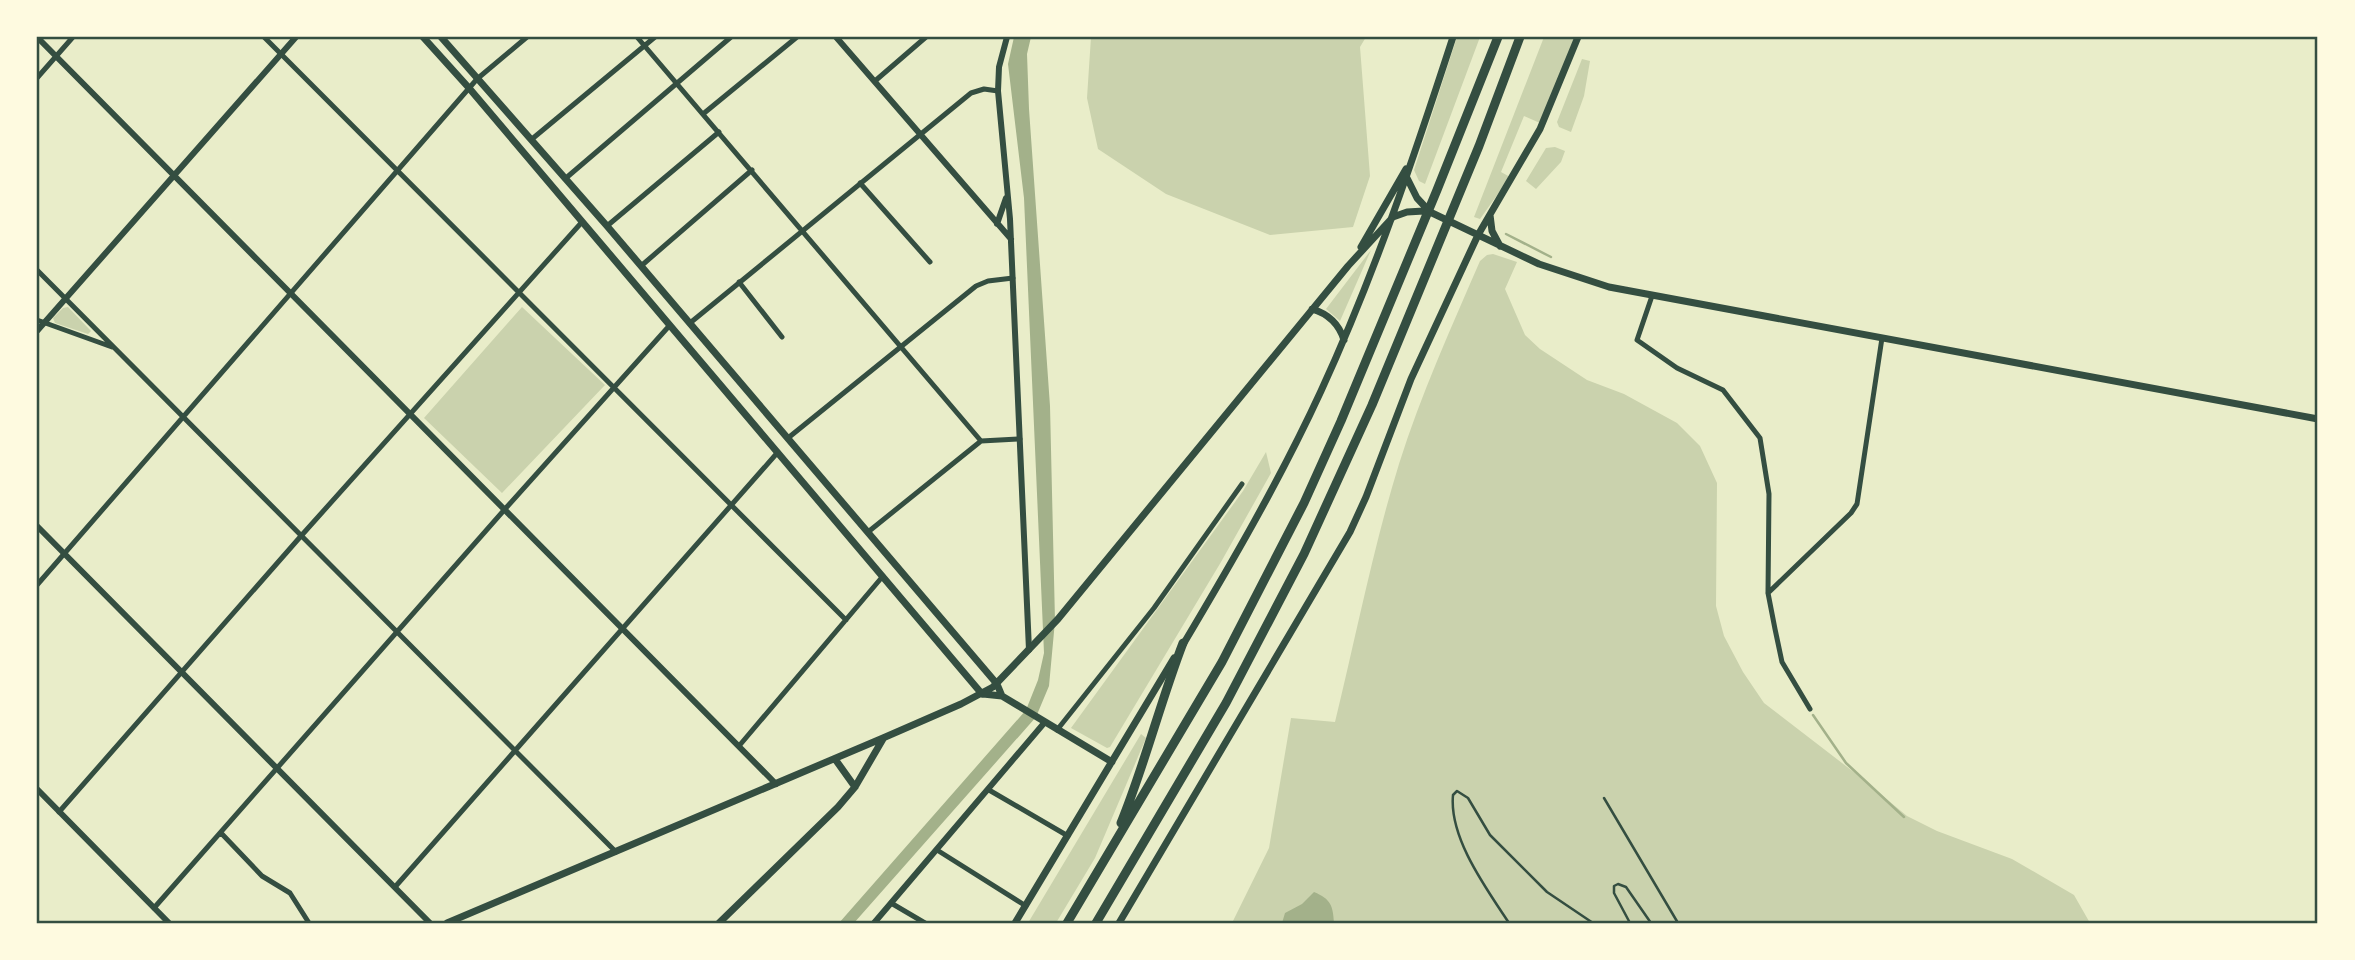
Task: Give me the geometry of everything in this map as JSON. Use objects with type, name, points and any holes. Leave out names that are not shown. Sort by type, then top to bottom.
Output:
[{"type":"highway","points":[[1067,923],[1216,673],[1304,503],[1433,202],[1498,37]]},
{"type":"highway","points":[[1096,923],[1226,703],[1304,554],[1372,405],[1479,146],[1520,37]]},
{"type":"highway","points":[[1106,857],[1138,780],[1183,643]]},
{"type":"main road","points":[[423,37],[982,694],[1002,696],[1112,762]]},
{"type":"main road","points":[[441,37],[566,178],[788,438],[997,684],[1002,696]]},
{"type":"main road","points":[[1015,923],[1183,643],[1275,483],[1344,340],[1393,217],[1453,37]]},
{"type":"main road","points":[[1119,923],[1350,532],[1411,379],[1478,235],[1533,142],[1578,37]]},
{"type":"main road","points":[[1349,266],[1385,208],[1418,143]]},
{"type":"main road","points":[[1407,177],[1421,208],[1501,247],[1574,277],[1609,288],[2318,419]]},
{"type":"main road","points":[[447,923],[835,759],[982,694],[997,684],[1058,619],[1349,266],[1393,217],[1421,208]]},
{"type":"main road","points":[[1490,215],[1492,231],[1501,247]]},
{"type":"main road","points":[[1312,309],[1333,320],[1344,340]]},
{"type":"main road","points":[[719,923],[826,820],[855,787],[883,738]]},
{"type":"main road","points":[[835,759],[855,787]]},
{"type":"street","points":[[37,37],[776,784]]},
{"type":"street","points":[[37,78],[73,37]]},
{"type":"street","points":[[264,37],[846,620]]},
{"type":"street","points":[[37,331],[40,321],[65,298],[296,37]]},
{"type":"street","points":[[37,585],[477,79],[527,37]]},
{"type":"street","points":[[637,37],[981,441]]},
{"type":"street","points":[[532,139],[655,37]]},
{"type":"street","points":[[566,178],[731,37]]},
{"type":"street","points":[[703,114],[797,37]]},
{"type":"street","points":[[836,37],[1010,239]]},
{"type":"street","points":[[875,81],[926,37]]},
{"type":"street","points":[[1007,37],[999,67],[998,90],[1006,196],[1010,209],[1029,650]]},
{"type":"street","points":[[690,323],[971,93],[984,89],[998,90]]},
{"type":"street","points":[[607,226],[719,132]]},
{"type":"street","points":[[641,266],[752,170]]},
{"type":"street","points":[[860,183],[930,262]]},
{"type":"street","points":[[997,224],[1006,196]]},
{"type":"street","points":[[59,812],[582,222]]},
{"type":"street","points":[[37,270],[616,852]]},
{"type":"street","points":[[788,438],[975,286],[988,281],[1013,278]]},
{"type":"street","points":[[739,282],[782,337]]},
{"type":"street","points":[[1653,296],[1637,341],[1677,368],[1723,390],[1760,438],[1769,494],[1768,593],[1782,662],[1811,709]]},
{"type":"street","points":[[40,321],[115,348]]},
{"type":"street","points":[[154,908],[670,326]]},
{"type":"street","points":[[1768,593],[1851,513],[1857,504],[1882,338]]},
{"type":"street","points":[[868,532],[981,441],[1020,439]]},
{"type":"street","points":[[395,887],[778,452]]},
{"type":"street","points":[[1057,730],[1154,608],[1242,484]]},
{"type":"street","points":[[37,526],[430,923]]},
{"type":"street","points":[[739,746],[883,576]]},
{"type":"street","points":[[874,923],[989,790],[1042,720]]},
{"type":"street","points":[[37,789],[169,923]]},
{"type":"street","points":[[989,790],[1068,836]]},
{"type":"street","points":[[222,834],[262,876],[290,893],[309,923]]},
{"type":"street","points":[[937,850],[1026,906]]},
{"type":"street","points":[[891,903],[925,923]]},
{"type":"lane","points":[[1508,923],[1474,869],[1458,832],[1452,800],[1457,791],[1468,798],[1490,835],[1547,891],[1593,923]]},
{"type":"lane","points":[[1604,798],[1678,923]]},
{"type":"lane","points":[[1630,923],[1614,892],[1614,886],[1618,884],[1626,887],[1651,923]]},
{"type":"shaded area","points":[[1014,37],[1031,37],[1027,54],[1029,109],[1050,406],[1055,621],[1049,686],[1036,717],[854,923],[839,923],[1026,710],[1038,680],[1044,653],[1024,198],[1008,64]]},
{"type":"shaded area","points":[[1091,37],[1366,37],[1360,47],[1370,176],[1353,227],[1270,235],[1166,194],[1098,149],[1087,98]]},
{"type":"shaded area","points":[[1457,37],[1480,37],[1425,184],[1419,181],[1414,170]]},
{"type":"shaded area","points":[[1544,37],[1575,37],[1540,123],[1524,116],[1501,172],[1510,177],[1480,219],[1474,217]]},
{"type":"shaded area","points":[[1582,59],[1590,61],[1584,96],[1571,132],[1559,127],[1557,122]]},
{"type":"shaded area","points":[[1555,147],[1565,151],[1561,162],[1536,189],[1526,181],[1546,148]]},
{"type":"shaded area","points":[[1371,250],[1340,321],[1326,309]]},
{"type":"shaded area","points":[[1493,254],[1517,262],[1505,289],[1525,335],[1540,349],[1587,380],[1624,394],[1677,423],[1700,446],[1717,483],[1716,606],[1724,636],[1743,672],[1764,703],[1907,816],[1937,831],[2012,859],[2074,895],[2090,923],[1232,923],[1269,848],[1291,718],[1335,722],[1365,592],[1399,464],[1437,361],[1480,261]]},
{"type":"shaded area","points":[[68,307],[91,331],[88,334],[55,323],[53,318],[63,308]]},
{"type":"shaded area","points":[[522,307],[605,385],[502,493],[424,418]]},
{"type":"shaded area","points":[[1266,452],[1271,473],[1110,747],[1107,748],[1071,728],[1243,491]]},
{"type":"shaded area","points":[[1141,734],[1146,738],[1095,858],[1056,923],[1028,923]]},
{"type":"shaded area","points":[[1314,892],[1330,904],[1334,923],[1282,923],[1285,913],[1302,904]]},
{"type":"waterway","points":[[1506,234],[1551,257]]},
{"type":"waterway","points":[[1813,715],[1846,763],[1904,817]]}]
